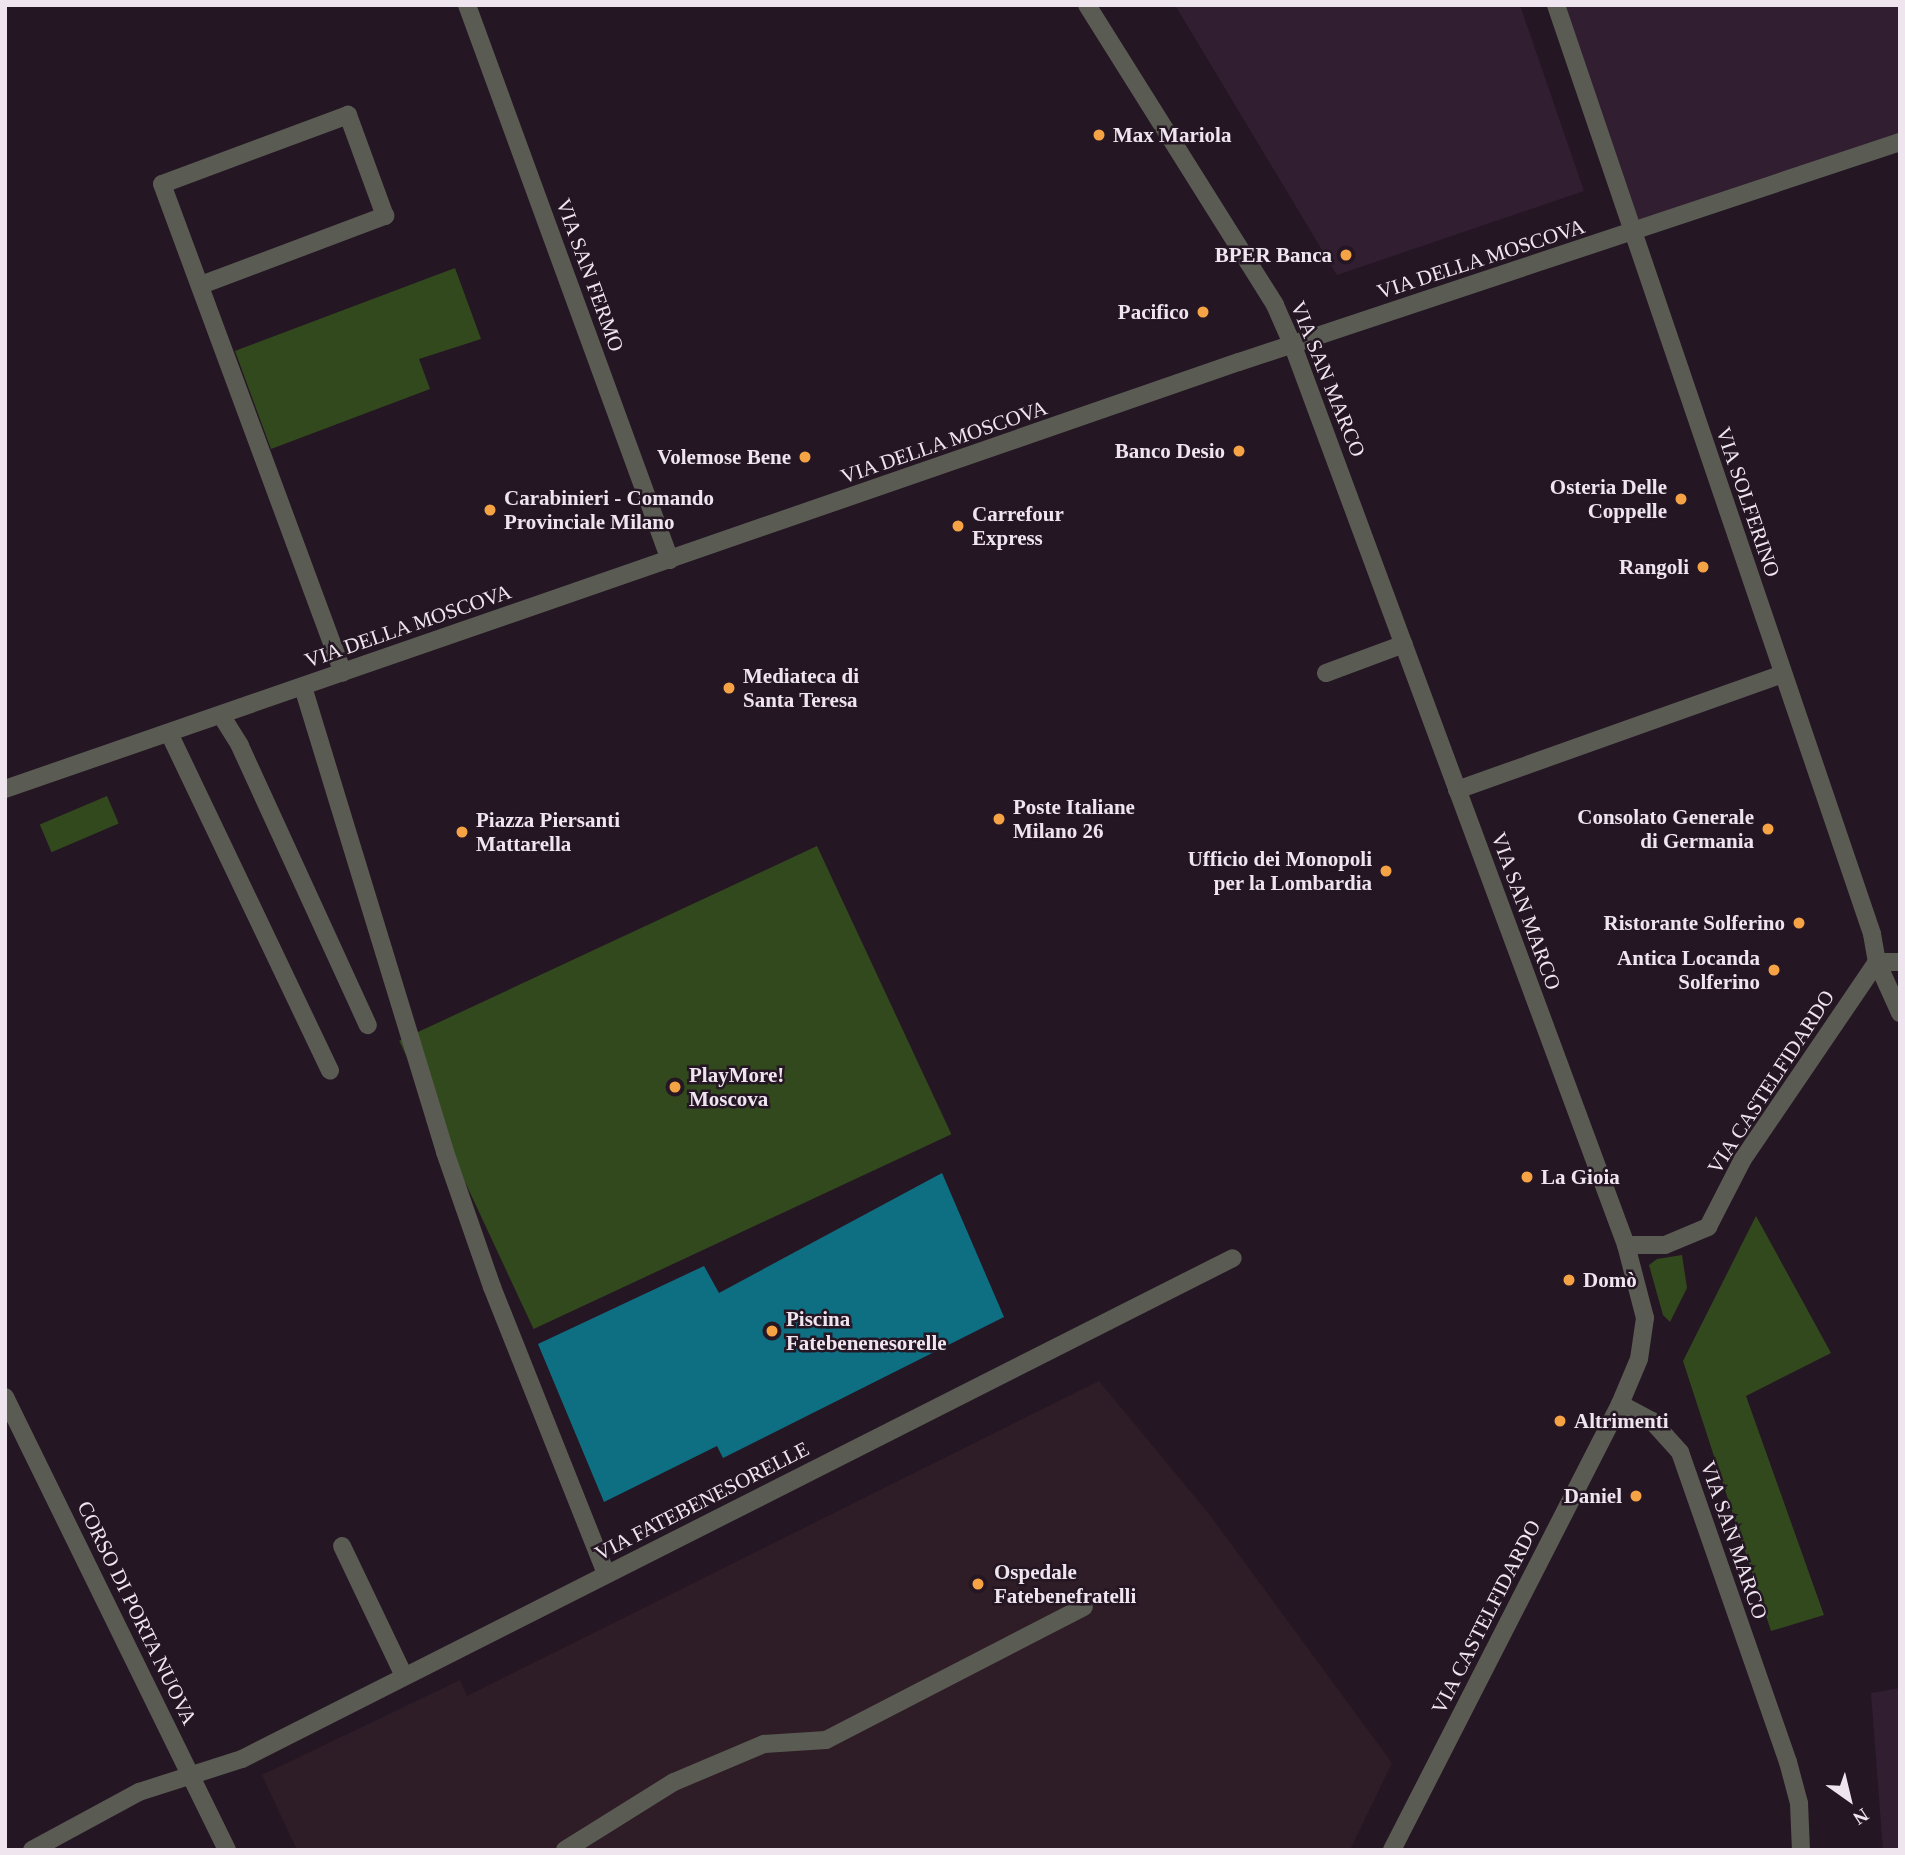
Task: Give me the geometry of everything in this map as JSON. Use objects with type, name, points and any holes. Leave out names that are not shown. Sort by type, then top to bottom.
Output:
[{"type":"street","name":"VIA SAN FERMO","points":[[467,5],[670,560]]},
{"type":"street","name":"VIA SAN MARCO","points":[[1087,5],[1275,305],[1293,346],[1626,1245],[1645,1318],[1639,1359],[1620,1404],[1652,1421],[1680,1452],[1788,1762],[1799,1803],[1801,1850]]},
{"type":"street","name":"VIA SOLFERINO","points":[[1556,5],[1872,934],[1877,962],[1900,1013]]},
{"type":"street","points":[[201,285],[385,216],[348,115],[163,184],[344,673]]},
{"type":"street","name":"VIA DELLA MOSCOVA","points":[[5,789],[1293,346],[1900,142]]},
{"type":"street","points":[[1326,673],[1404,644]]},
{"type":"street","points":[[1457,790],[1783,674]]},
{"type":"street","points":[[303,687],[445,1152],[492,1287],[606,1574]]},
{"type":"street","points":[[221,715],[240,746],[368,1026]]},
{"type":"street","points":[[169,733],[330,1071]]},
{"type":"street","points":[[1877,962],[1900,962]]},
{"type":"street","name":"VIA CASTELFIDARDO","points":[[1626,1245],[1665,1245],[1690,1239],[1708,1227],[1743,1159],[1877,962]]},
{"type":"street","name":"VIA FATEBENESORELLE","points":[[32,1850],[139,1792],[242,1759],[1233,1258]]},
{"type":"street","name":"CORSO DI PORTA NUOVA","points":[[5,1397],[227,1850]]},
{"type":"street","name":"VIA CASTELFIDARDO","points":[[1392,1850],[1620,1404]]},
{"type":"street","points":[[342,1546],[404,1676]]},
{"type":"street","points":[[565,1850],[674,1782],[764,1744],[826,1740],[1084,1606]]},
{"type":"shaded area","points":[[1175,5],[1520,5],[1584,191],[1337,275]]},
{"type":"shaded area","points":[[1560,5],[1900,5],[1900,139],[1635,228]]},
{"type":"shaded area","name":"Ospedale Fatebenefratelli","points":[[1099,1381],[1209,1514],[1392,1763],[1350,1850],[297,1850],[262,1775],[460,1680],[467,1696]]},
{"type":"shaded area","points":[[1900,1688],[1900,1850],[1883,1850],[1871,1693]]},
{"type":"green space","points":[[455,268],[481,339],[419,359],[430,389],[271,449],[235,351]]},
{"type":"green space","points":[[107,796],[119,824],[52,852],[40,825]]},
{"type":"green space","name":"PlayMore! Moscova","points":[[817,846],[951,1134],[534,1329],[399,1041]]},
{"type":"green space","points":[[1756,1216],[1831,1353],[1746,1396],[1824,1615],[1771,1631],[1683,1361]]},
{"type":"green space","points":[[1682,1255],[1687,1288],[1670,1322],[1663,1315],[1649,1265],[1657,1259]]},
{"type":"water","name":"Piscina Fatebenenesorelle","points":[[942,1173],[1004,1317],[723,1458],[717,1446],[604,1502],[538,1344],[704,1266],[719,1293]]},
{"type":"place","name":"Max Mariola","points":[[1099,135]]},
{"type":"place","name":"BPER Banca","points":[[1346,255]]},
{"type":"place","name":"Pacifico","points":[[1203,312]]},
{"type":"place","name":"Banco Desio","points":[[1239,451]]},
{"type":"place","name":"Volemose Bene","points":[[805,457]]},
{"type":"place","name":"Osteria Delle Coppelle","points":[[1681,499]]},
{"type":"place","name":"Carabinieri - Comando Provinciale Milano","points":[[490,510]]},
{"type":"place","name":"Carrefour Express","points":[[958,526]]},
{"type":"place","name":"Rangoli","points":[[1703,567]]},
{"type":"place","name":"Mediateca di Santa Teresa","points":[[729,688]]},
{"type":"place","name":"Poste Italiane Milano 26","points":[[999,819]]},
{"type":"place","name":"Consolato Generale di Germania","points":[[1768,829]]},
{"type":"place","name":"Piazza Piersanti Mattarella","points":[[462,832]]},
{"type":"place","name":"Ufficio dei Monopoli per la Lombardia","points":[[1386,871]]},
{"type":"place","name":"Ristorante Solferino","points":[[1799,923]]},
{"type":"place","name":"Antica Locanda Solferino","points":[[1774,970]]},
{"type":"place","name":"PlayMore! Moscova","points":[[675,1087]]},
{"type":"place","name":"La Gioia","points":[[1527,1177]]},
{"type":"place","name":"Domò","points":[[1569,1280]]},
{"type":"place","name":"Piscina Fatebenenesorelle","points":[[772,1331]]},
{"type":"place","name":"Altrimenti","points":[[1560,1421]]},
{"type":"place","name":"Daniel","points":[[1636,1496]]},
{"type":"place","name":"Ospedale Fatebenefratelli","points":[[978,1584]]}]
